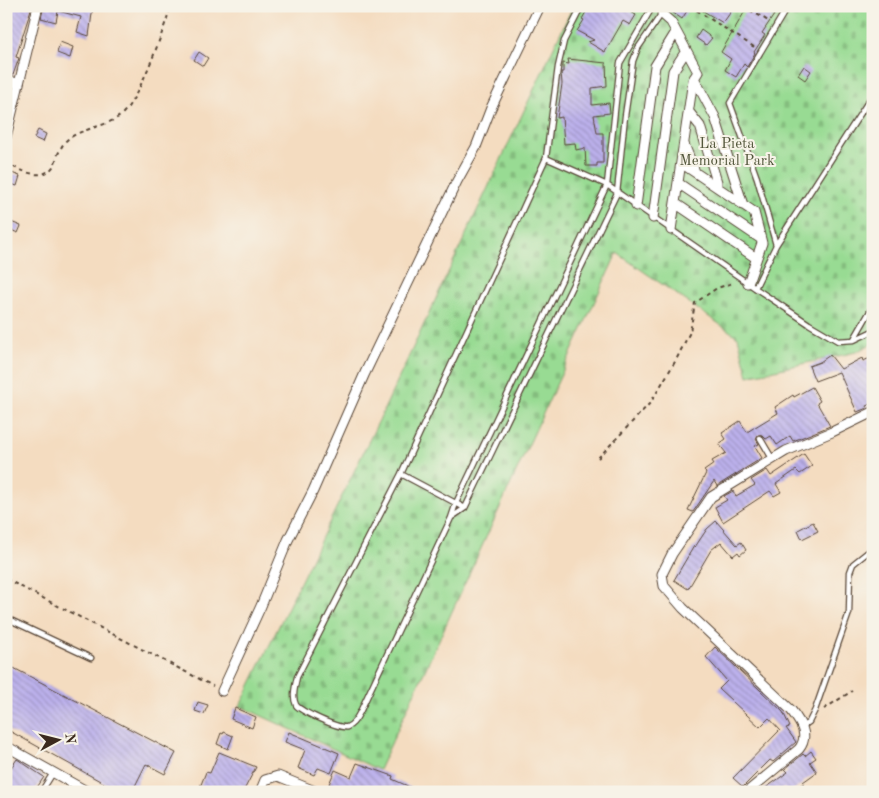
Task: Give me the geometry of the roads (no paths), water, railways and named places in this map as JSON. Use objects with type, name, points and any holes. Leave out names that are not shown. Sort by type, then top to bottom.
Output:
[{"type":"street","points":[[6,137],[38,6]]},
{"type":"street","points":[[222,691],[261,606],[288,540],[313,491],[365,373],[457,181],[476,147],[491,108],[540,6]]},
{"type":"street","points":[[665,10],[698,72],[694,78],[671,230]]},
{"type":"street","points":[[636,206],[655,66],[676,32]]},
{"type":"street","points":[[653,218],[673,71],[686,51]]},
{"type":"street","points":[[694,78],[715,117],[743,205]]},
{"type":"street","points":[[6,79],[18,84]]},
{"type":"street","points":[[689,112],[700,126],[717,187]]},
{"type":"street","points":[[684,144],[695,172]]},
{"type":"street","points":[[681,163],[754,212],[762,243],[749,283]]},
{"type":"street","points":[[678,183],[761,239]]},
{"type":"street","points":[[675,203],[756,258]]},
{"type":"street","points":[[747,792],[799,749],[804,743],[802,727],[790,710],[683,608],[664,586],[662,574],[672,554],[711,497],[786,451],[873,412]]},
{"type":"street","points":[[6,746],[88,792]]},
{"type":"street","points":[[260,792],[265,780],[278,776],[317,792]]},
{"type":"lane","points":[[582,6],[564,41],[558,67],[546,158],[401,474],[297,677],[294,699],[300,710],[339,727],[346,727],[355,721],[607,185],[620,63],[653,6]]},
{"type":"lane","points":[[776,245],[757,178],[730,103],[788,6]]},
{"type":"lane","points":[[868,6],[873,10]]},
{"type":"lane","points":[[451,518],[465,508],[617,193],[632,65],[638,48],[665,10]]},
{"type":"lane","points":[[620,63],[632,65]]},
{"type":"lane","points":[[749,283],[776,245],[873,94]]},
{"type":"lane","points":[[546,158],[607,185],[809,324],[838,341],[854,340],[873,331]]},
{"type":"lane","points":[[854,340],[873,306]]},
{"type":"lane","points":[[760,438],[773,460]]},
{"type":"lane","points":[[401,474],[465,508]]},
{"type":"lane","points":[[802,727],[812,717],[849,613],[850,572],[853,564],[873,548]]},
{"type":"lane","points":[[6,618],[92,658]]},
{"type":"lane","points":[[42,792],[53,773]]},
{"type":"park label","name":"La Pieta Memorial Park","points":[[727,152]]}]
